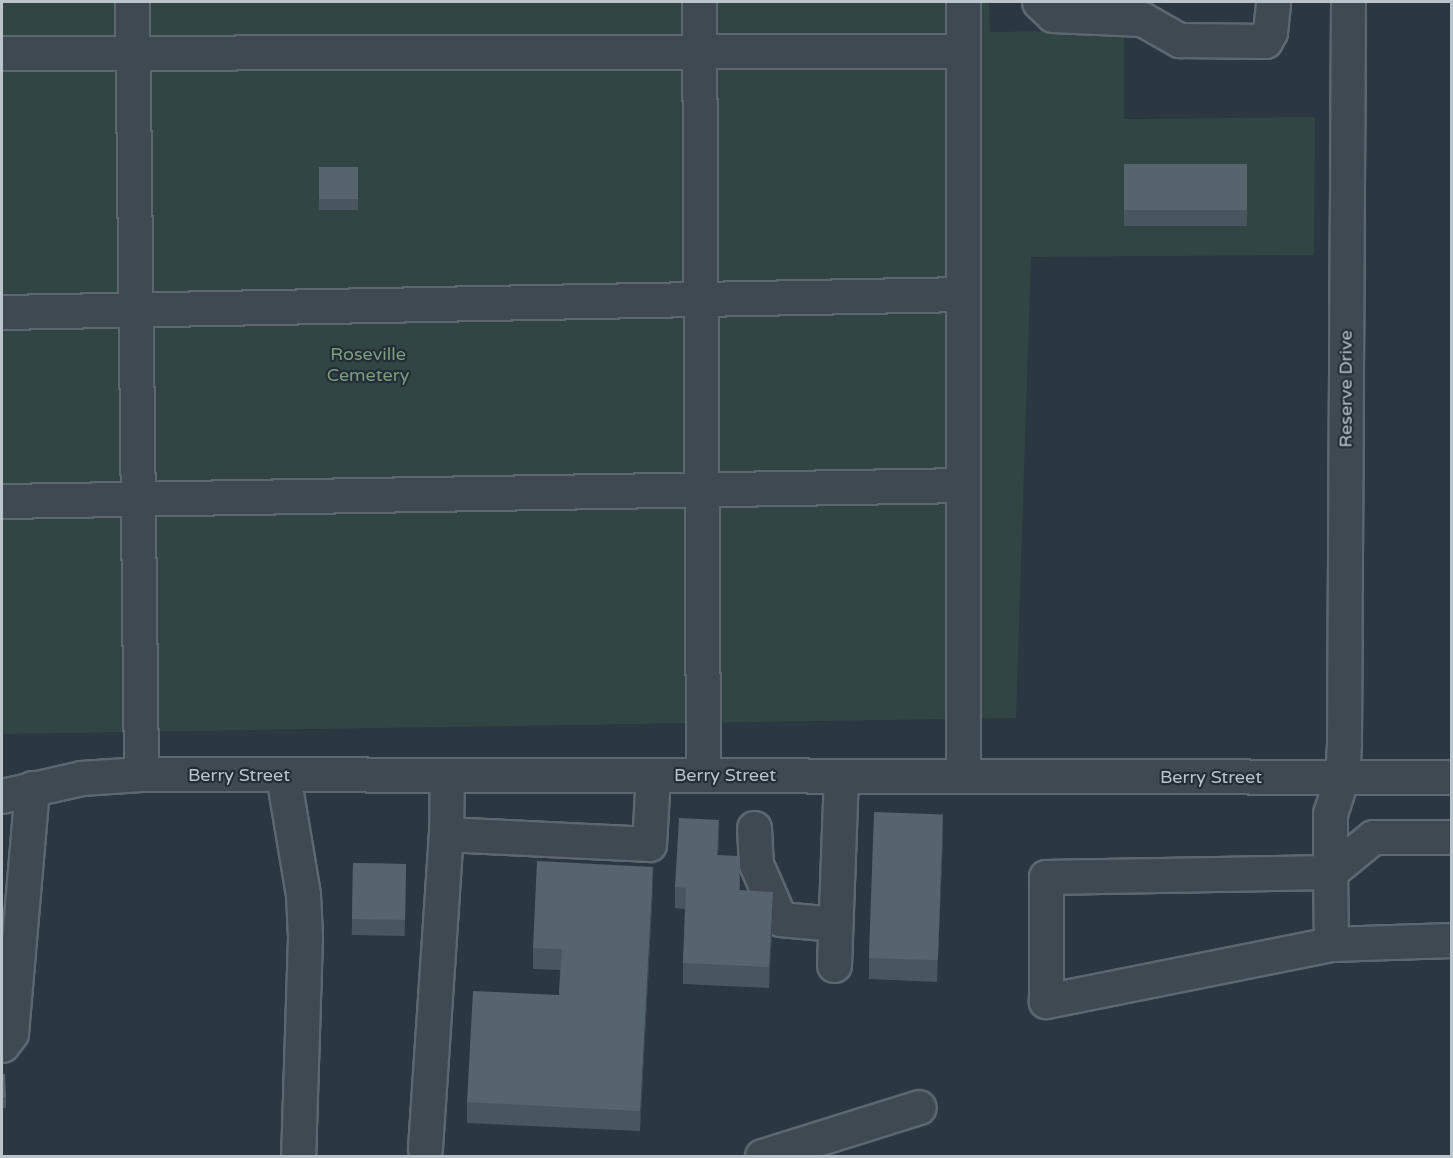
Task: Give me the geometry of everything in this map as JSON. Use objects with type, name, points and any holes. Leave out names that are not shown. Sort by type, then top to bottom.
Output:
[{"type":"street","points":[[132,2],[140,498],[141,774]]},
{"type":"street","points":[[699,2],[703,775]]},
{"type":"street","points":[[963,2],[963,776]]},
{"type":"street","points":[[1039,2],[1053,15],[1142,19],[1179,40],[1254,41],[1265,41],[1270,32],[1273,2]]},
{"type":"street","name":"Reserve Drive","points":[[1332,944],[1330,813],[1342,777],[1348,2]]},
{"type":"street","points":[[2,53],[963,51]]},
{"type":"street","points":[[2,312],[963,294]]},
{"type":"street","points":[[2,501],[963,485]]},
{"type":"street","name":"Berry Street","points":[[17,792],[81,778],[141,774],[1452,777]]},
{"type":"street","points":[[283,775],[303,894],[305,937],[298,1156]]},
{"type":"street","points":[[425,1148],[446,834],[447,775]]},
{"type":"street","points":[[446,834],[649,844],[653,775]]},
{"type":"street","points":[[834,965],[841,776]]},
{"type":"street","points":[[2,1045],[11,1033],[17,792]]},
{"type":"street","points":[[754,828],[756,864],[780,919],[836,924]]},
{"type":"street","points":[[1452,837],[1373,837],[1330,872],[1046,877],[1046,1001],[1332,944],[1452,940]]},
{"type":"street","points":[[762,1156],[919,1107]]},
{"type":"green space","name":"Roseville Cemetery","points":[[2,2],[989,2],[990,32],[1124,30],[1124,119],[1315,117],[1314,255],[1031,257],[1016,718],[2,734]]},
{"type":"building","points":[[1124,164],[1247,164],[1247,210],[1124,210]]},
{"type":"building","points":[[319,167],[358,167],[358,199],[319,199]]},
{"type":"building","points":[[874,812],[943,814],[938,960],[869,958]]},
{"type":"building","points":[[679,818],[719,820],[717,855],[740,856],[739,890],[773,892],[769,967],[683,963],[686,888],[675,887]]},
{"type":"building","points":[[537,861],[653,867],[640,1111],[467,1102],[473,991],[559,995],[562,949],[533,948]]},
{"type":"building","points":[[353,863],[406,864],[405,920],[352,919]]},
{"type":"building","points":[[2,1074],[5,1074],[6,1097],[2,1098]]}]
